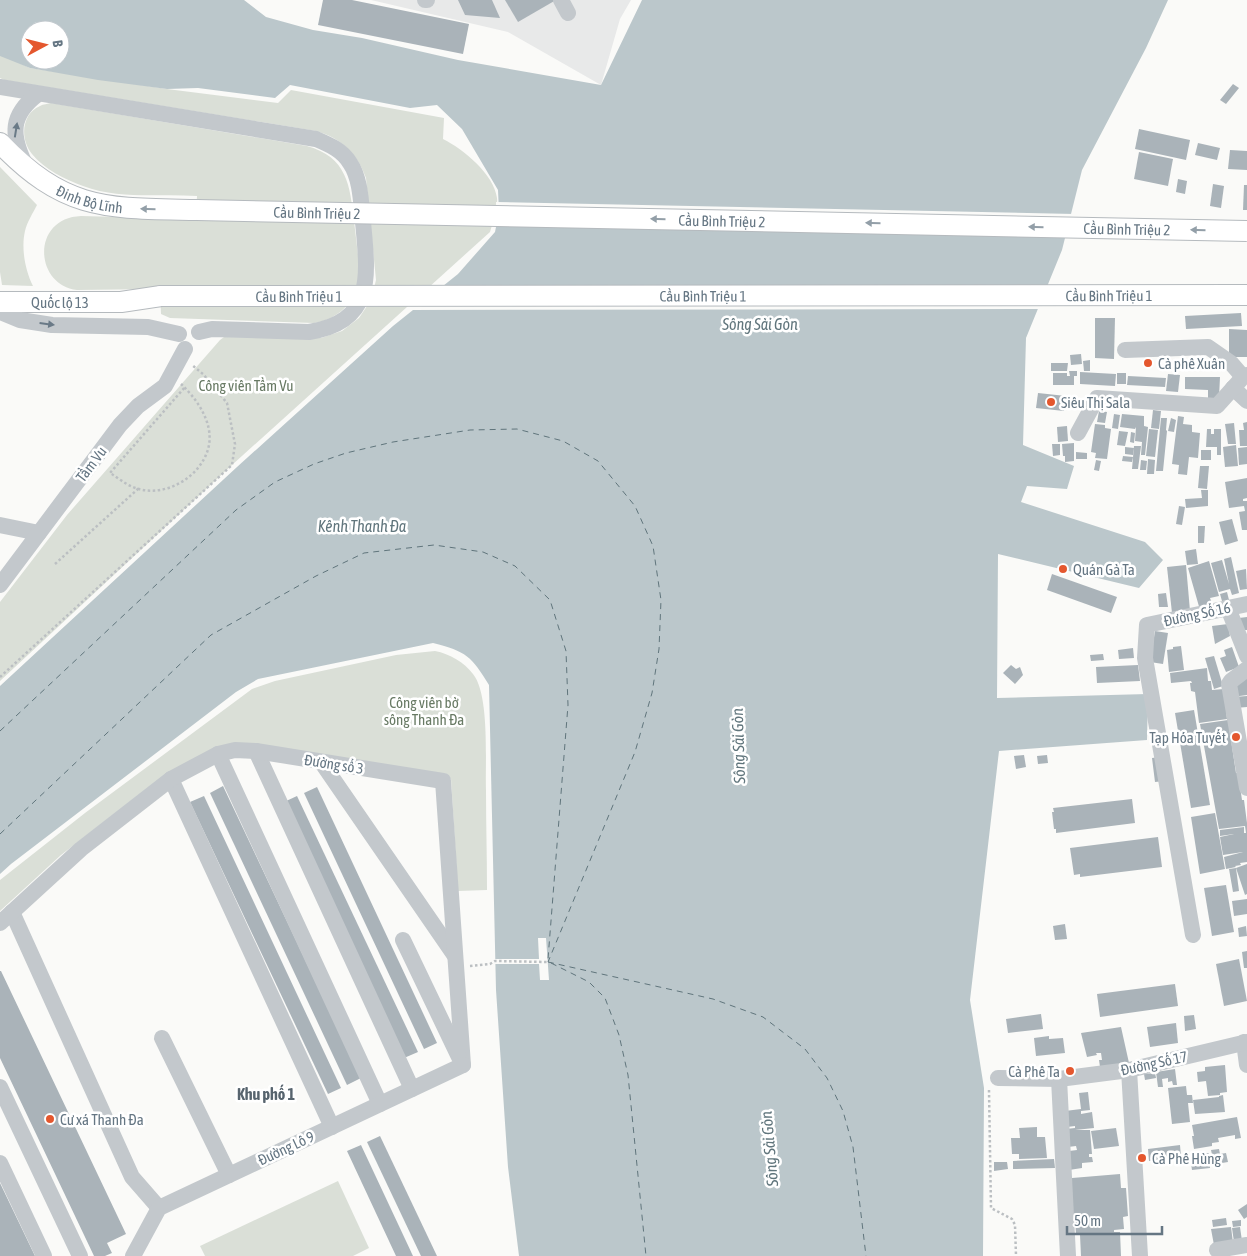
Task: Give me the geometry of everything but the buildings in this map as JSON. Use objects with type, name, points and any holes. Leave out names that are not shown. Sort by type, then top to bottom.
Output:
[{"type":"main road","name":"Đinh Bộ Lĩnh","points":[[0,143],[27,170],[64,194],[97,205],[132,209],[197,210]]},
{"type":"main road","name":"Cầu Bình Triệu 2","points":[[197,210],[1247,231]]},
{"type":"main road","name":"Cầu Bình Triệu 1","points":[[161,302],[1247,295]]},
{"type":"main road","name":"Quốc lộ 13","points":[[0,302],[161,302]]},
{"type":"main road","name":"Cầu Bình Triệu 1","points":[[161,302],[1247,304]]},
{"type":"street","points":[[0,87],[316,140],[336,149],[351,164],[360,194],[367,267],[366,282],[362,296],[355,309],[342,322],[325,330],[309,332],[212,329],[200,332],[196,329],[187,328],[182,346],[148,327],[52,325],[20,320],[0,312]]},
{"type":"street","points":[[27,170],[15,140],[16,128],[23,109],[38,94]]},
{"type":"street","name":"Tầm Vu","points":[[0,584],[120,425],[138,406],[165,386],[182,346]]},
{"type":"street","points":[[1125,350],[1208,347],[1231,363],[1241,380],[1247,402]]},
{"type":"street","points":[[1078,433],[1096,398],[1216,406],[1241,380]]},
{"type":"street","points":[[0,525],[39,533]]},
{"type":"street","name":"Đường Số 16","points":[[1193,935],[1145,658],[1147,625],[1247,604]]},
{"type":"street","points":[[1228,608],[1247,656]]},
{"type":"street","points":[[1247,669],[1229,684],[1247,788]]},
{"type":"street","name":"Đường số 3","points":[[0,923],[81,849],[171,779],[218,754],[235,750],[256,751],[443,782],[463,1066]]},
{"type":"street","points":[[256,751],[412,1089]]},
{"type":"street","points":[[218,754],[380,1104]]},
{"type":"street","points":[[322,763],[456,961]]},
{"type":"street","points":[[171,779],[332,1127]]},
{"type":"street","points":[[12,912],[132,1177],[159,1208],[131,1254]]},
{"type":"street","points":[[403,940],[463,1066]]},
{"type":"street","points":[[162,1038],[229,1175]]},
{"type":"street","points":[[1246,1042],[1247,1065]]},
{"type":"street","name":"Đường Số 17","points":[[994,1083],[1060,1079],[1129,1070],[1246,1042]]},
{"type":"street","name":"Đường Lô 9","points":[[159,1208],[463,1066]]},
{"type":"street","points":[[1129,1070],[1140,1256]]},
{"type":"street","points":[[1060,1079],[1068,1256]]},
{"type":"street","points":[[0,1087],[80,1256]]},
{"type":"street","points":[[0,1163],[44,1256]]},
{"type":"street","points":[[1218,1250],[1247,1245]]},
{"type":"path","points":[[0,678],[232,465],[235,444],[227,403],[182,346]]},
{"type":"path","points":[[185,387],[201,407],[208,426],[209,445],[201,464],[190,476],[174,487],[152,490],[138,488],[134,488],[110,473],[185,387]]},
{"type":"path","points":[[55,564],[138,488]]},
{"type":"path","points":[[456,961],[490,964],[495,961],[548,962]]},
{"type":"path","points":[[994,1083],[991,1208],[994,1212],[1012,1219],[1016,1225],[1016,1256]]},
{"type":"shaded area","points":[[371,0],[631,0],[620,19],[601,85],[508,32]]},
{"type":"green space","name":"Công viên Tầm Vu","points":[[0,54],[20,63],[20,70],[43,70],[167,89],[278,103],[291,90],[444,118],[443,139],[468,156],[484,171],[495,189],[497,202],[490,232],[232,465],[0,681],[0,602],[67,515],[220,340],[224,337],[321,338],[342,331],[359,318],[371,300],[376,280],[366,178],[353,154],[333,138],[316,131],[0,78]]},
{"type":"green space","points":[[51,103],[307,146],[331,157],[344,174],[348,184],[360,271],[356,290],[347,306],[332,317],[314,323],[170,318],[161,314],[160,289],[77,290],[63,285],[52,277],[46,265],[44,252],[46,239],[53,228],[65,220],[81,216],[196,219],[197,196],[125,195],[111,193],[76,184],[49,169],[28,148],[24,128],[29,115],[34,110],[41,105]]},
{"type":"green space","points":[[0,167],[37,205],[26,228],[23,245],[26,266],[33,286],[2,285],[0,272]]},
{"type":"green space","name":"Công viên bờ sông Thanh Đa","points":[[435,651],[456,659],[465,666],[473,674],[482,697],[486,730],[487,890],[458,891],[451,779],[446,774],[258,744],[154,783],[61,855],[0,911],[0,880],[85,813],[252,689],[275,681],[396,655]]},
{"type":"green space","points":[[338,1181],[369,1248],[353,1256],[205,1256],[200,1246]]},
{"type":"water","name":"Sông Sài Gòn","points":[[0,0],[244,0],[266,17],[313,30],[362,38],[458,60],[601,85],[642,0],[1168,0],[1146,48],[1082,170],[1062,250],[1026,338],[1023,445],[1074,466],[1067,489],[1027,486],[1021,502],[1145,542],[1163,560],[1139,588],[998,554],[997,698],[1148,694],[1147,740],[999,751],[970,1000],[984,1088],[983,1256],[519,1256],[508,1167],[496,990],[489,685],[473,662],[461,652],[433,643],[258,679],[236,692],[0,874],[0,686],[393,326],[458,274],[495,232],[499,212],[498,190],[462,129],[437,105],[410,108],[290,85],[275,98],[198,88],[167,89],[41,70],[70,70],[70,20],[20,20],[20,64],[0,56]]},
{"type":"pier","points":[[496,202],[1074,214],[1068,237],[496,212]]},
{"type":"pier","points":[[1049,287],[1040,309],[408,310],[435,288]]},
{"type":"pier","points":[[538,938],[546,938],[549,980],[540,980],[539,964],[495,964],[495,959],[539,959]]},
{"type":"ferry route","points":[[0,731],[236,510],[275,482],[314,464],[346,453],[393,442],[470,430],[517,429],[563,441],[598,461],[635,506],[653,546],[661,600],[659,649],[652,693],[635,752],[548,962]]},
{"type":"ferry route","points":[[0,834],[211,635],[316,576],[364,553],[434,545],[483,552],[515,566],[550,600],[566,651],[568,705],[548,959]]},
{"type":"ferry route","points":[[548,962],[713,999],[763,1017],[805,1049],[827,1078],[843,1111],[853,1147],[866,1256]]},
{"type":"ferry route","points":[[551,963],[589,982],[605,998],[619,1035],[628,1075],[646,1256]]},
{"type":"place","name":"Cà phê Xuân","points":[[1148,363]]},
{"type":"place","name":"Siêu Thị Sala","points":[[1051,402]]},
{"type":"place","name":"Quán Gà Ta","points":[[1063,569]]},
{"type":"place","name":"Tạp Hóa Tuyết","points":[[1236,737]]},
{"type":"place","name":"Cà Phê Ta","points":[[1070,1071]]},
{"type":"place","name":"Cư xá Thanh Đa","points":[[50,1119]]},
{"type":"place","name":"Cà Phê Hùng","points":[[1142,1158]]},
{"type":"district","name":"Khu phố 1","points":[[266,1094]]},
{"type":"water label","name":"Kênh Thanh Đa","points":[[362,526]]}]
